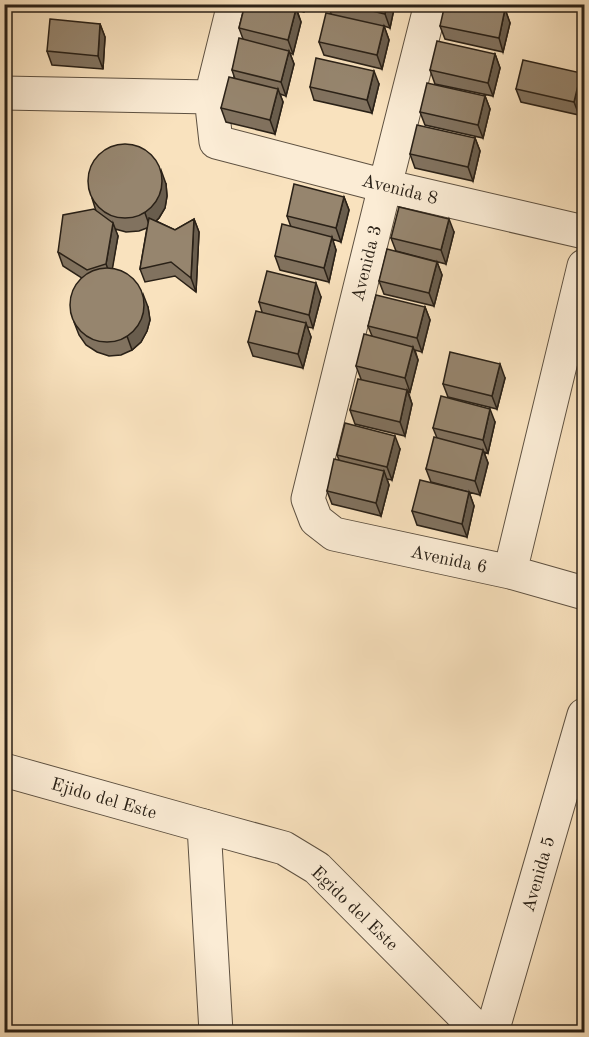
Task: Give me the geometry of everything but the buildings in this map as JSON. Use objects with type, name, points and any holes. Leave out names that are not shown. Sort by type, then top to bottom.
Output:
[{"type":"street","points":[[4,93],[211,97],[234,4]]},
{"type":"street","name":"Avenida 3","points":[[316,520],[308,499],[431,4]]},
{"type":"street","name":"Avenida 8","points":[[211,97],[216,142],[385,186],[585,232]]},
{"type":"street","points":[[510,572],[585,266]]},
{"type":"street","name":"Avenida 6","points":[[316,520],[334,534],[510,572],[585,593]]},
{"type":"street","name":"Avenida 5","points":[[492,1032],[584,724]]},
{"type":"street","name":"Ejido del Este","points":[[4,770],[204,826]]},
{"type":"street","points":[[204,826],[216,1032]]},
{"type":"street","name":"Egido del Este","points":[[204,826],[284,848],[316,868],[480,1032]]}]
